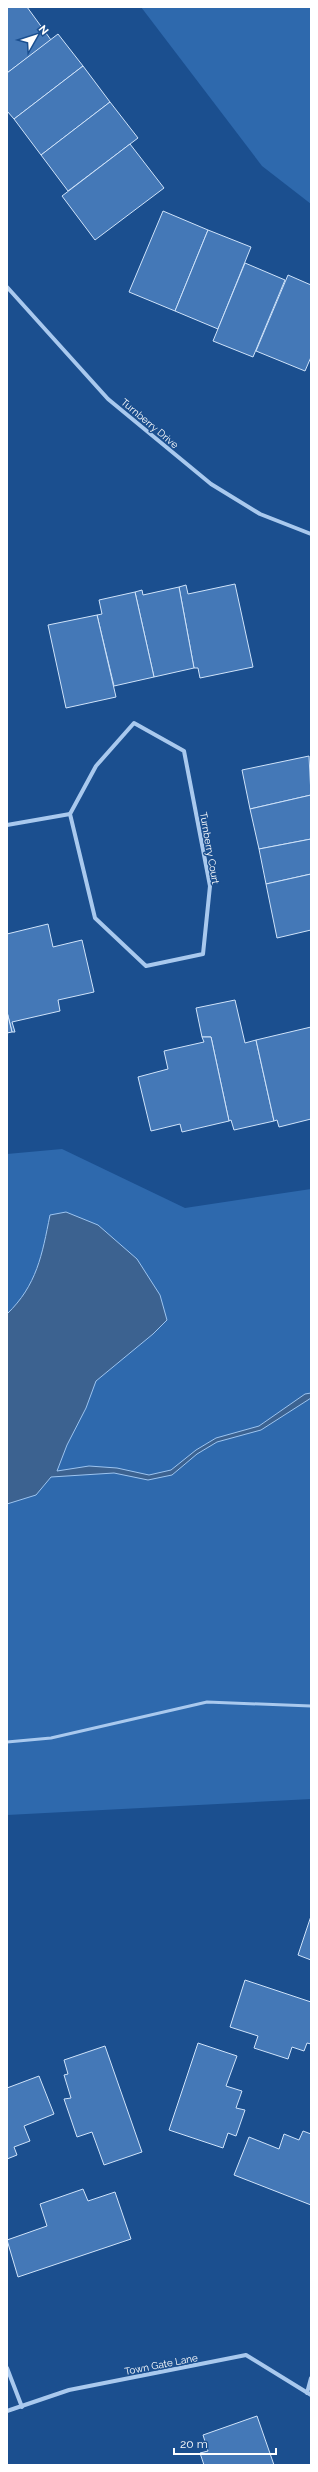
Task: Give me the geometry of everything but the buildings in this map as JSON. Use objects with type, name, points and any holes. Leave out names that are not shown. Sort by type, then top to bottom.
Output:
[{"type":"street","name":"Turnberry Drive","points":[[7,287],[108,398],[211,484],[260,514],[311,534]]},
{"type":"street","name":"Turnberry Court","points":[[134,723],[184,750],[210,886],[203,954],[146,966],[95,918],[70,814],[96,766],[134,723]]},
{"type":"street","points":[[7,825],[70,814]]},
{"type":"street","name":"Town Gate Lane","points":[[7,2411],[69,2390],[246,2355],[311,2395]]},
{"type":"street","points":[[7,2368],[22,2407]]},
{"type":"street","points":[[307,2393],[311,2378]]},
{"type":"lane","points":[[7,1742],[51,1738],[207,1702],[311,1706]]},
{"type":"shaded area","points":[[141,7],[311,7],[311,204],[262,166]]},
{"type":"shaded area","points":[[62,1149],[185,1208],[311,1189],[311,1799],[7,1815],[7,1154]]},
{"type":"shaded area","points":[[66,1212],[98,1225],[137,1259],[160,1295],[167,1320],[153,1334],[96,1381],[86,1408],[67,1445],[57,1471],[89,1466],[117,1468],[149,1475],[171,1470],[196,1450],[216,1438],[259,1426],[305,1394],[311,1393],[311,1398],[261,1430],[217,1442],[197,1454],[172,1475],[148,1480],[114,1473],[51,1477],[36,1495],[7,1504],[7,1314],[25,1292],[37,1269],[50,1215]]}]
